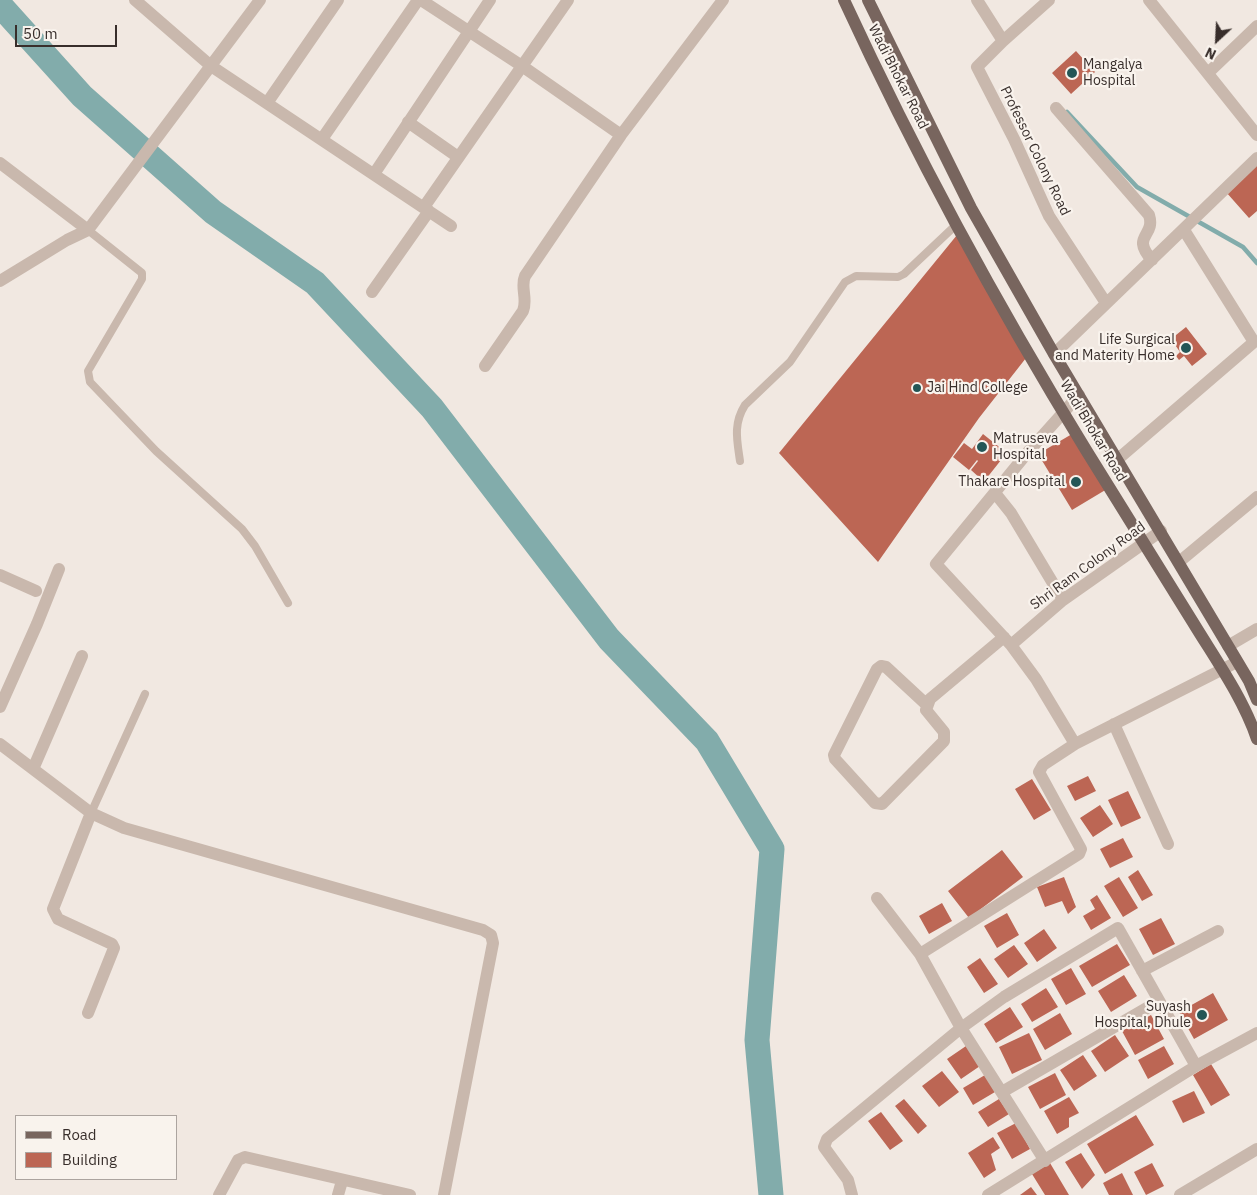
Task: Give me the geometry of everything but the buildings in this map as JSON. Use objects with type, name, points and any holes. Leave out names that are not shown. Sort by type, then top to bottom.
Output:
[{"type":"main road","name":"Wadi Bhokar Road","points":[[844,0],[867,51],[957,224],[1063,412],[1222,670],[1252,725],[1257,739]]},
{"type":"main road","name":"Wadi Bhokar Road","points":[[868,0],[971,208],[1054,354],[1228,646],[1257,700]]},
{"type":"main road","points":[[867,51],[889,42]]},
{"type":"street","points":[[135,0],[150,5],[211,66],[452,226]]},
{"type":"street","points":[[0,281],[67,240],[88,230],[124,179],[260,0]]},
{"type":"street","points":[[267,103],[338,0]]},
{"type":"street","points":[[322,139],[419,0],[522,66],[620,135]]},
{"type":"street","points":[[374,174],[490,0]]},
{"type":"street","points":[[372,292],[427,209],[458,157],[568,0]]},
{"type":"street","points":[[485,366],[523,311],[526,304],[523,280],[525,276],[620,135],[723,0]]},
{"type":"street","points":[[977,0],[1003,41],[1049,0]]},
{"type":"street","points":[[1149,0],[1257,134]]},
{"type":"street","points":[[1208,74],[1257,26]]},
{"type":"street","name":"Professor Colony Road","points":[[1003,41],[977,67],[1014,139],[1049,216],[1106,303]]},
{"type":"street","points":[[1056,108],[1149,215],[1151,224],[1142,245],[1143,250],[1152,260]]},
{"type":"street","points":[[408,122],[458,157]]},
{"type":"street","points":[[1054,354],[1257,158]]},
{"type":"street","points":[[0,163],[88,230]]},
{"type":"street","points":[[1118,459],[1255,345],[1186,227]]},
{"type":"street","points":[[1074,744],[1036,679],[1008,641],[936,564],[1079,395]]},
{"type":"street","name":"Shri Ram Colony Road","points":[[995,492],[1011,513],[1063,600]]},
{"type":"street","points":[[1179,562],[1257,497]]},
{"type":"street","name":"Shri Ram Colony Road","points":[[926,705],[930,698],[1161,531]]},
{"type":"street","points":[[0,708],[59,569]]},
{"type":"street","points":[[0,575],[36,591]]},
{"type":"street","points":[[1228,646],[1257,629]]},
{"type":"street","points":[[33,769],[82,656]]},
{"type":"street","points":[[920,954],[1079,854],[1081,849],[1039,772],[1043,765],[1074,744],[1237,662]]},
{"type":"street","points":[[881,666],[886,667],[926,705],[926,710],[944,732],[944,741],[882,804],[876,803],[835,759],[834,755],[877,669],[881,666]]},
{"type":"street","points":[[1114,724],[1168,844]]},
{"type":"street","points":[[0,744],[91,812],[145,836],[483,930],[491,935],[493,943],[444,1195]]},
{"type":"street","points":[[88,1014],[114,948],[112,944],[58,919],[54,915],[53,909],[91,812]]},
{"type":"street","points":[[876,898],[920,954],[961,1028],[1045,1161]]},
{"type":"street","points":[[852,1195],[848,1180],[824,1147],[827,1139],[961,1028],[1004,997],[1118,928],[1196,1066]]},
{"type":"street","points":[[1142,971],[1218,931]]},
{"type":"street","points":[[1002,1092],[1159,1001]]},
{"type":"street","points":[[988,1195],[1196,1066],[1257,1034]]},
{"type":"street","points":[[1180,1195],[1257,1149]]},
{"type":"street","points":[[219,1195],[238,1160],[244,1157],[342,1181],[410,1195]]},
{"type":"street","points":[[338,1195],[342,1181]]},
{"type":"lane","points":[[740,461],[736,431],[740,413],[745,405],[790,362],[845,282],[856,276],[898,277],[904,274],[957,224]]},
{"type":"lane","points":[[88,230],[142,273],[142,279],[88,370],[90,382],[156,451],[242,530],[256,546],[288,603]]},
{"type":"lane","points":[[91,812],[145,694]]},
{"type":"waterway","points":[[0,5],[82,96],[213,212],[315,283],[432,408],[609,639],[707,741],[772,849],[757,1040],[771,1195]]},
{"type":"waterway","points":[[1067,112],[1137,187],[1243,247],[1257,263]]},
{"type":"place","name":"Mangalya Hospital","points":[[1072,73]]},
{"type":"place","name":"Life Surgical and Materity Home","points":[[1186,348]]},
{"type":"place","name":"Jai Hind College","points":[[917,388]]},
{"type":"place","name":"Matruseva Hospital","points":[[982,447]]},
{"type":"place","name":"Thakare Hospital","points":[[1076,482]]},
{"type":"place","name":"Suyash Hospital, Dhule","points":[[1202,1015]]}]
